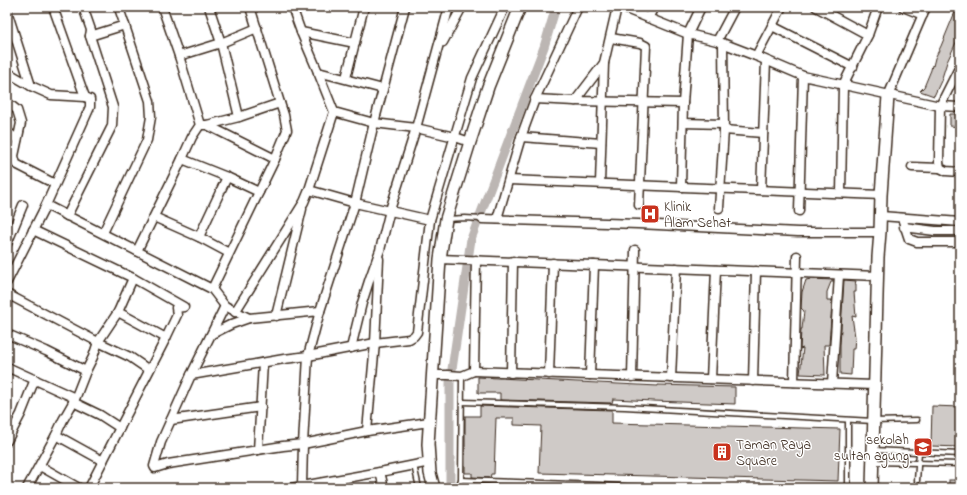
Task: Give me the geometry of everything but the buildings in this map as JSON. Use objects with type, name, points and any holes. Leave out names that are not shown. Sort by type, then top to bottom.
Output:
[{"type":"street","points":[[53,7],[85,97]]},
{"type":"street","points":[[68,216],[112,126],[113,107],[90,36],[91,30],[83,7]]},
{"type":"street","points":[[162,7],[204,125],[275,159]]},
{"type":"street","points":[[209,7],[221,43],[239,117]]},
{"type":"street","points":[[212,289],[275,159],[287,130],[284,115],[250,7]]},
{"type":"street","points":[[235,312],[310,190],[334,112],[292,7]]},
{"type":"street","points":[[346,78],[364,7]]},
{"type":"street","points":[[302,486],[308,356],[320,311],[354,203],[405,7]]},
{"type":"street","points":[[351,348],[362,303],[380,250],[390,210],[416,128],[449,7]]},
{"type":"street","points":[[436,56],[462,7]]},
{"type":"street","points":[[191,375],[308,356],[375,343],[409,339],[414,336],[417,332],[430,220],[472,78],[505,7]]},
{"type":"street","points":[[434,488],[430,473],[428,444],[440,259],[446,219],[488,87],[520,7]]},
{"type":"street","points":[[497,219],[521,137],[535,99],[578,7]]},
{"type":"street","points":[[600,183],[604,63],[619,7],[688,34],[720,43],[756,56],[803,76],[888,96],[940,106],[960,107]]},
{"type":"street","points":[[648,18],[654,7]]},
{"type":"street","points":[[681,186],[683,104],[688,34],[701,7]]},
{"type":"street","points":[[719,208],[723,127],[720,43],[736,7]]},
{"type":"street","points":[[756,56],[782,7]]},
{"type":"street","points":[[816,7],[868,36]]},
{"type":"street","points":[[841,193],[844,85],[868,36],[878,7]]},
{"type":"street","points":[[903,7],[923,15]]},
{"type":"street","points":[[872,488],[878,257],[888,96],[926,7]]},
{"type":"street","points":[[7,11],[31,86]]},
{"type":"street","points":[[103,234],[147,140],[151,117],[150,101],[120,11]]},
{"type":"street","points":[[90,36],[125,25]]},
{"type":"street","points":[[772,26],[853,67]]},
{"type":"street","points":[[179,56],[221,43],[257,28]]},
{"type":"street","points":[[301,32],[355,43]]},
{"type":"street","points":[[610,38],[640,43],[646,46],[639,205]]},
{"type":"street","points":[[761,190],[766,61]]},
{"type":"street","points":[[575,101],[604,63]]},
{"type":"street","points":[[940,168],[940,106],[960,67]]},
{"type":"street","points":[[7,72],[31,86],[51,95],[85,97],[90,99],[90,107],[46,205],[7,282]]},
{"type":"street","points":[[318,72],[346,78],[383,89]]},
{"type":"street","points":[[799,211],[803,76]]},
{"type":"street","points":[[535,99],[683,104]]},
{"type":"street","points":[[7,102],[17,110],[21,123],[14,156],[16,164],[55,184]]},
{"type":"street","points":[[137,251],[192,137],[204,125],[239,117],[280,103]]},
{"type":"street","points":[[334,112],[374,123],[416,128],[470,142]]},
{"type":"street","points":[[683,123],[763,133]]},
{"type":"street","points":[[7,131],[17,140]]},
{"type":"street","points":[[521,137],[601,142]]},
{"type":"street","points":[[182,159],[228,177],[259,192]]},
{"type":"street","points":[[912,167],[940,168],[946,171],[960,172]]},
{"type":"street","points":[[199,236],[228,177]]},
{"type":"street","points":[[509,180],[881,195]]},
{"type":"street","points":[[310,190],[354,203],[430,220]]},
{"type":"street","points":[[276,316],[304,202]]},
{"type":"street","points":[[7,244],[24,205]]},
{"type":"street","points":[[46,205],[212,289],[224,306],[249,318]]},
{"type":"street","points":[[881,216],[960,222]]},
{"type":"street","points":[[154,217],[199,236],[229,253]]},
{"type":"street","points":[[902,218],[904,228],[909,239],[917,242],[960,242]]},
{"type":"street","points":[[482,219],[638,224],[798,232],[880,232]]},
{"type":"street","points":[[904,228],[935,231],[960,231]]},
{"type":"street","points":[[33,230],[133,278],[184,307],[176,308],[177,315],[166,338],[89,488]]},
{"type":"street","points":[[367,431],[375,343],[380,250]]},
{"type":"street","points":[[632,376],[635,250]]},
{"type":"street","points":[[794,382],[798,273],[797,256]]},
{"type":"street","points":[[440,259],[878,276]]},
{"type":"street","points":[[474,260],[474,371]]},
{"type":"street","points":[[511,372],[513,262]]},
{"type":"street","points":[[549,374],[553,263]]},
{"type":"street","points":[[590,375],[594,265]]},
{"type":"street","points":[[671,378],[676,268]]},
{"type":"street","points":[[711,379],[716,270]]},
{"type":"street","points":[[753,380],[756,271]]},
{"type":"street","points":[[832,383],[838,275]]},
{"type":"street","points":[[27,488],[74,400],[98,342],[118,312],[133,278]]},
{"type":"street","points":[[7,294],[130,358],[150,370]]},
{"type":"street","points":[[224,306],[161,442],[156,456],[155,468],[168,464],[303,444],[367,431],[429,422]]},
{"type":"street","points":[[212,334],[232,324],[249,318],[320,311]]},
{"type":"street","points":[[118,312],[166,338]]},
{"type":"street","points":[[7,334],[86,370]]},
{"type":"street","points":[[258,450],[263,363]]},
{"type":"street","points":[[7,367],[35,379],[74,400],[120,428]]},
{"type":"street","points":[[433,375],[455,376],[474,371],[874,385]]},
{"type":"street","points":[[7,441],[21,414],[35,379]]},
{"type":"street","points":[[171,420],[261,407]]},
{"type":"street","points":[[56,435],[104,461]]},
{"type":"street","points":[[291,488],[430,462]]},
{"type":"street","points":[[40,466],[78,488]]},
{"type":"street","points":[[380,472],[384,488]]},
{"type":"lane","points":[[446,219],[482,219]]},
{"type":"lane","points":[[455,376],[462,402],[461,480],[457,488]]},
{"type":"lane","points":[[462,402],[624,407],[873,421],[917,420]]},
{"type":"lane","points":[[848,420],[848,488]]},
{"type":"lane","points":[[873,450],[960,454]]},
{"type":"lane","points":[[917,481],[919,452]]},
{"type":"lane","points":[[872,462],[960,464]]},
{"type":"lane","points":[[414,465],[419,488]]},
{"type":"lane","points":[[461,480],[655,488]]},
{"type":"waterway","points":[[452,488],[450,483],[450,383],[471,239],[544,47],[556,7]]},
{"type":"place","name":"Klinik Alam Sehat","points":[[650,214]]},
{"type":"place","name":"sekolah sultan agung","points":[[923,447]]},
{"type":"place","name":"Taman Raya Square","points":[[722,452]]}]
